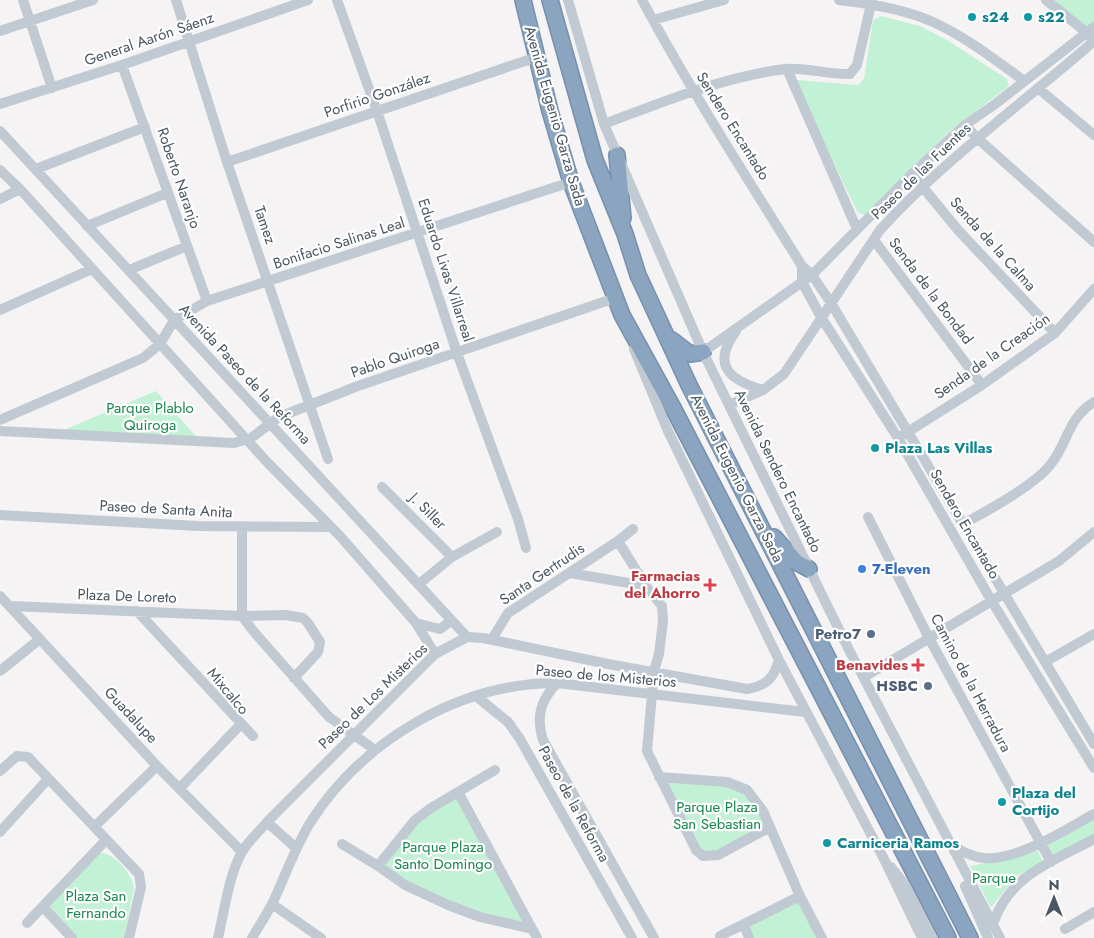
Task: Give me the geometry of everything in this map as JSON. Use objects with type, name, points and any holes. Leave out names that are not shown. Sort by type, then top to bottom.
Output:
[{"type":"highway","name":"Avenida Eugenio Garza Sada","points":[[523,0],[571,182],[622,315],[672,406],[948,938]]},
{"type":"highway","name":"Avenida Eugenio Garza Sada","points":[[550,0],[595,160],[625,234],[638,275],[689,385],[755,510],[970,938]]},
{"type":"highway","points":[[617,155],[625,234]]},
{"type":"highway","points":[[667,334],[686,352],[694,354],[703,352]]},
{"type":"highway","points":[[755,510],[796,562],[809,569]]},
{"type":"street","points":[[23,0],[52,88]]},
{"type":"street","points":[[0,31],[93,0]]},
{"type":"street","name":"Tamez","points":[[176,0],[227,162],[328,459]]},
{"type":"street","name":"General Aarón Sáenz","points":[[0,104],[122,65],[308,0]]},
{"type":"street","name":"Eduardo Livas Villarreal","points":[[337,0],[377,110],[457,353],[518,519],[526,548]]},
{"type":"street","name":"Avenida Sendero Encantado","points":[[568,0],[604,124],[703,352],[809,569],[948,843],[1000,938]]},
{"type":"street","name":"Sendero Encantado","points":[[642,0],[694,90],[802,266],[812,275],[831,303],[1003,594],[1091,732],[1094,744]]},
{"type":"street","points":[[653,20],[724,0]]},
{"type":"street","points":[[839,0],[872,2],[932,22],[984,51],[1023,80]]},
{"type":"street","points":[[1046,0],[1092,34]]},
{"type":"street","points":[[604,124],[694,90],[740,77],[787,69],[845,74],[854,72],[872,2]]},
{"type":"street","name":"Paseo de las Fuentes","points":[[703,352],[812,275],[912,174],[965,125],[994,105],[1023,80],[1092,34]]},
{"type":"street","name":"Paseo de las Fuentes","points":[[729,405],[763,390],[784,374],[880,230],[922,187],[976,137],[1039,89],[1092,34]]},
{"type":"street","name":"Porfirio González","points":[[227,162],[537,57]]},
{"type":"street","name":"Roberto Naranjo","points":[[122,65],[207,301]]},
{"type":"street","points":[[787,69],[857,229]]},
{"type":"street","points":[[1039,89],[1094,135]]},
{"type":"street","points":[[965,125],[1094,242]]},
{"type":"street","points":[[36,169],[145,127]]},
{"type":"street","name":"Avenida Paseo de la Reforma","points":[[0,131],[467,638]]},
{"type":"street","points":[[0,170],[20,189],[248,438],[267,462],[330,527],[416,623],[435,654]]},
{"type":"street","name":"Senda de la Calma","points":[[912,174],[958,230],[1055,333]]},
{"type":"street","name":"Bonifacio Salinas Leal","points":[[160,344],[167,329],[174,320],[207,301],[571,182]]},
{"type":"street","points":[[0,199],[20,189]]},
{"type":"street","points":[[87,226],[167,193]]},
{"type":"street","name":"Senda de la Bondad","points":[[874,240],[982,384]]},
{"type":"street","points":[[129,270],[187,246]]},
{"type":"street","name":"Sendero Encantado","points":[[802,266],[802,282],[821,317],[898,438],[991,600],[1094,768]]},
{"type":"street","points":[[0,310],[92,268]]},
{"type":"street","name":"Senda de la Creación","points":[[898,438],[982,384],[1055,333],[1094,289]]},
{"type":"street","name":"Pablo Quiroga","points":[[248,438],[279,417],[358,386],[615,298]]},
{"type":"street","name":"Avenida Eugenio Garza Sada","points":[[622,315],[641,368],[668,431],[805,712],[884,859],[922,938]]},
{"type":"street","points":[[739,326],[729,340],[726,349],[726,368],[737,381],[763,390]]},
{"type":"street","points":[[0,420],[143,358],[160,344]]},
{"type":"street","points":[[963,524],[1039,476],[1060,451],[1072,421],[1079,412],[1094,402]]},
{"type":"street","points":[[0,431],[222,443],[234,443],[248,438]]},
{"type":"street","name":"J. Siller","points":[[382,486],[452,557]]},
{"type":"street","name":"Paseo de Santa Anita","points":[[0,515],[242,528],[330,527]]},
{"type":"street","name":"Camino de la Herradura","points":[[868,517],[929,638],[1051,862]]},
{"type":"street","points":[[242,528],[242,616],[329,717],[375,750]]},
{"type":"street","name":"Santa Gertrudis","points":[[492,639],[508,613],[618,541],[633,529]]},
{"type":"street","points":[[418,584],[452,557],[498,532]]},
{"type":"street","points":[[864,677],[1059,561],[1094,532]]},
{"type":"street","points":[[618,541],[646,586],[662,606],[661,636],[651,694],[647,751],[696,850],[703,856],[718,855],[770,827]]},
{"type":"street","points":[[570,573],[646,586]]},
{"type":"street","name":"Guadalupe","points":[[0,596],[157,766],[242,852]]},
{"type":"street","name":"Plaza De Loreto","points":[[11,606],[242,616],[286,615],[302,618],[318,636],[319,648],[294,678]]},
{"type":"street","name":"Mixcalco","points":[[137,612],[240,725],[179,789]]},
{"type":"street","points":[[416,623],[440,629],[451,620]]},
{"type":"street","points":[[1045,662],[1094,634]]},
{"type":"street","name":"Paseo de Los Misterios","points":[[218,938],[242,852],[267,822],[435,654],[467,638],[492,639],[613,665],[748,689],[758,687],[771,680],[779,660]]},
{"type":"street","points":[[0,671],[40,639]]},
{"type":"street","name":"Paseo de los Misterios","points":[[252,938],[272,904],[296,848],[328,798],[375,750],[415,723],[476,696],[505,687],[531,683],[557,683],[805,712]]},
{"type":"street","name":"Paseo de la Reforma","points":[[557,683],[541,703],[538,716],[543,740],[654,938]]},
{"type":"street","name":"Paseo de la Reforma","points":[[476,696],[508,722],[520,739],[632,938]]},
{"type":"street","points":[[240,725],[253,736]]},
{"type":"street","points":[[0,772],[17,756],[28,757],[136,870],[141,887],[129,938]]},
{"type":"street","points":[[95,826],[157,766]]},
{"type":"street","points":[[378,866],[415,820],[495,770]]},
{"type":"street","points":[[659,777],[727,782],[747,790],[755,799],[770,827],[800,896],[822,938]]},
{"type":"street","points":[[0,832],[48,779]]},
{"type":"street","points":[[458,792],[535,934]]},
{"type":"street","points":[[948,843],[972,856],[995,858],[1011,854],[1040,842],[1094,814]]},
{"type":"street","points":[[267,822],[296,848]]},
{"type":"street","points":[[993,924],[1005,897],[1014,886],[1051,862],[1094,839]]},
{"type":"street","points":[[26,923],[106,840]]},
{"type":"street","points":[[948,843],[988,938]]},
{"type":"street","points":[[342,844],[378,866],[405,886],[480,917],[535,934]]},
{"type":"street","points":[[884,859],[905,885],[932,938]]},
{"type":"street","points":[[720,936],[800,896]]},
{"type":"street","points":[[272,904],[321,938]]},
{"type":"street","points":[[43,907],[72,938]]},
{"type":"street","points":[[1065,929],[1094,912]]},
{"type":"street","points":[[744,925],[749,938]]},
{"type":"green space","points":[[1048,0],[1094,0],[1094,33]]},
{"type":"green space","points":[[881,16],[920,26],[947,40],[1007,79],[1009,86],[950,131],[865,215],[858,213],[797,87],[798,80],[858,85],[864,79],[873,20]]},
{"type":"green space","name":"Parque Plablo Quiroga","points":[[156,391],[200,441],[66,434],[66,429]]},
{"type":"green space","name":"Parque Plaza San Sebastian","points":[[659,777],[738,785],[770,827],[703,856]]},
{"type":"green space","name":"Parque Plaza Santo Domingo","points":[[458,792],[532,929],[448,905],[378,866],[404,834]]},
{"type":"green space","name":"Parque","points":[[1094,818],[1094,836],[1054,856],[1045,843]]},
{"type":"green space","name":"Parque","points":[[1035,847],[1044,862],[1015,877],[991,908],[970,866],[995,861]]},
{"type":"green space","name":"Plaza San Fernando","points":[[100,853],[117,860],[133,882],[134,888],[124,938],[73,938],[46,907]]},
{"type":"green space","points":[[800,896],[822,938],[749,938],[744,925]]},
{"type":"place","name":"s24","points":[[972,17]]},
{"type":"place","name":"s22","points":[[1028,17]]},
{"type":"place","name":"Plaza Las Villas","points":[[875,448]]},
{"type":"place","name":"7-Eleven","points":[[862,569]]},
{"type":"place","name":"Farmacias del Ahorro","points":[[710,585]]},
{"type":"place","name":"Petro7","points":[[871,634]]},
{"type":"place","name":"Benavides","points":[[918,665]]},
{"type":"place","name":"HSBC","points":[[928,686]]},
{"type":"place","name":"Plaza del Cortijo","points":[[1002,802]]},
{"type":"place","name":"Carniceria Ramos","points":[[827,843]]}]
